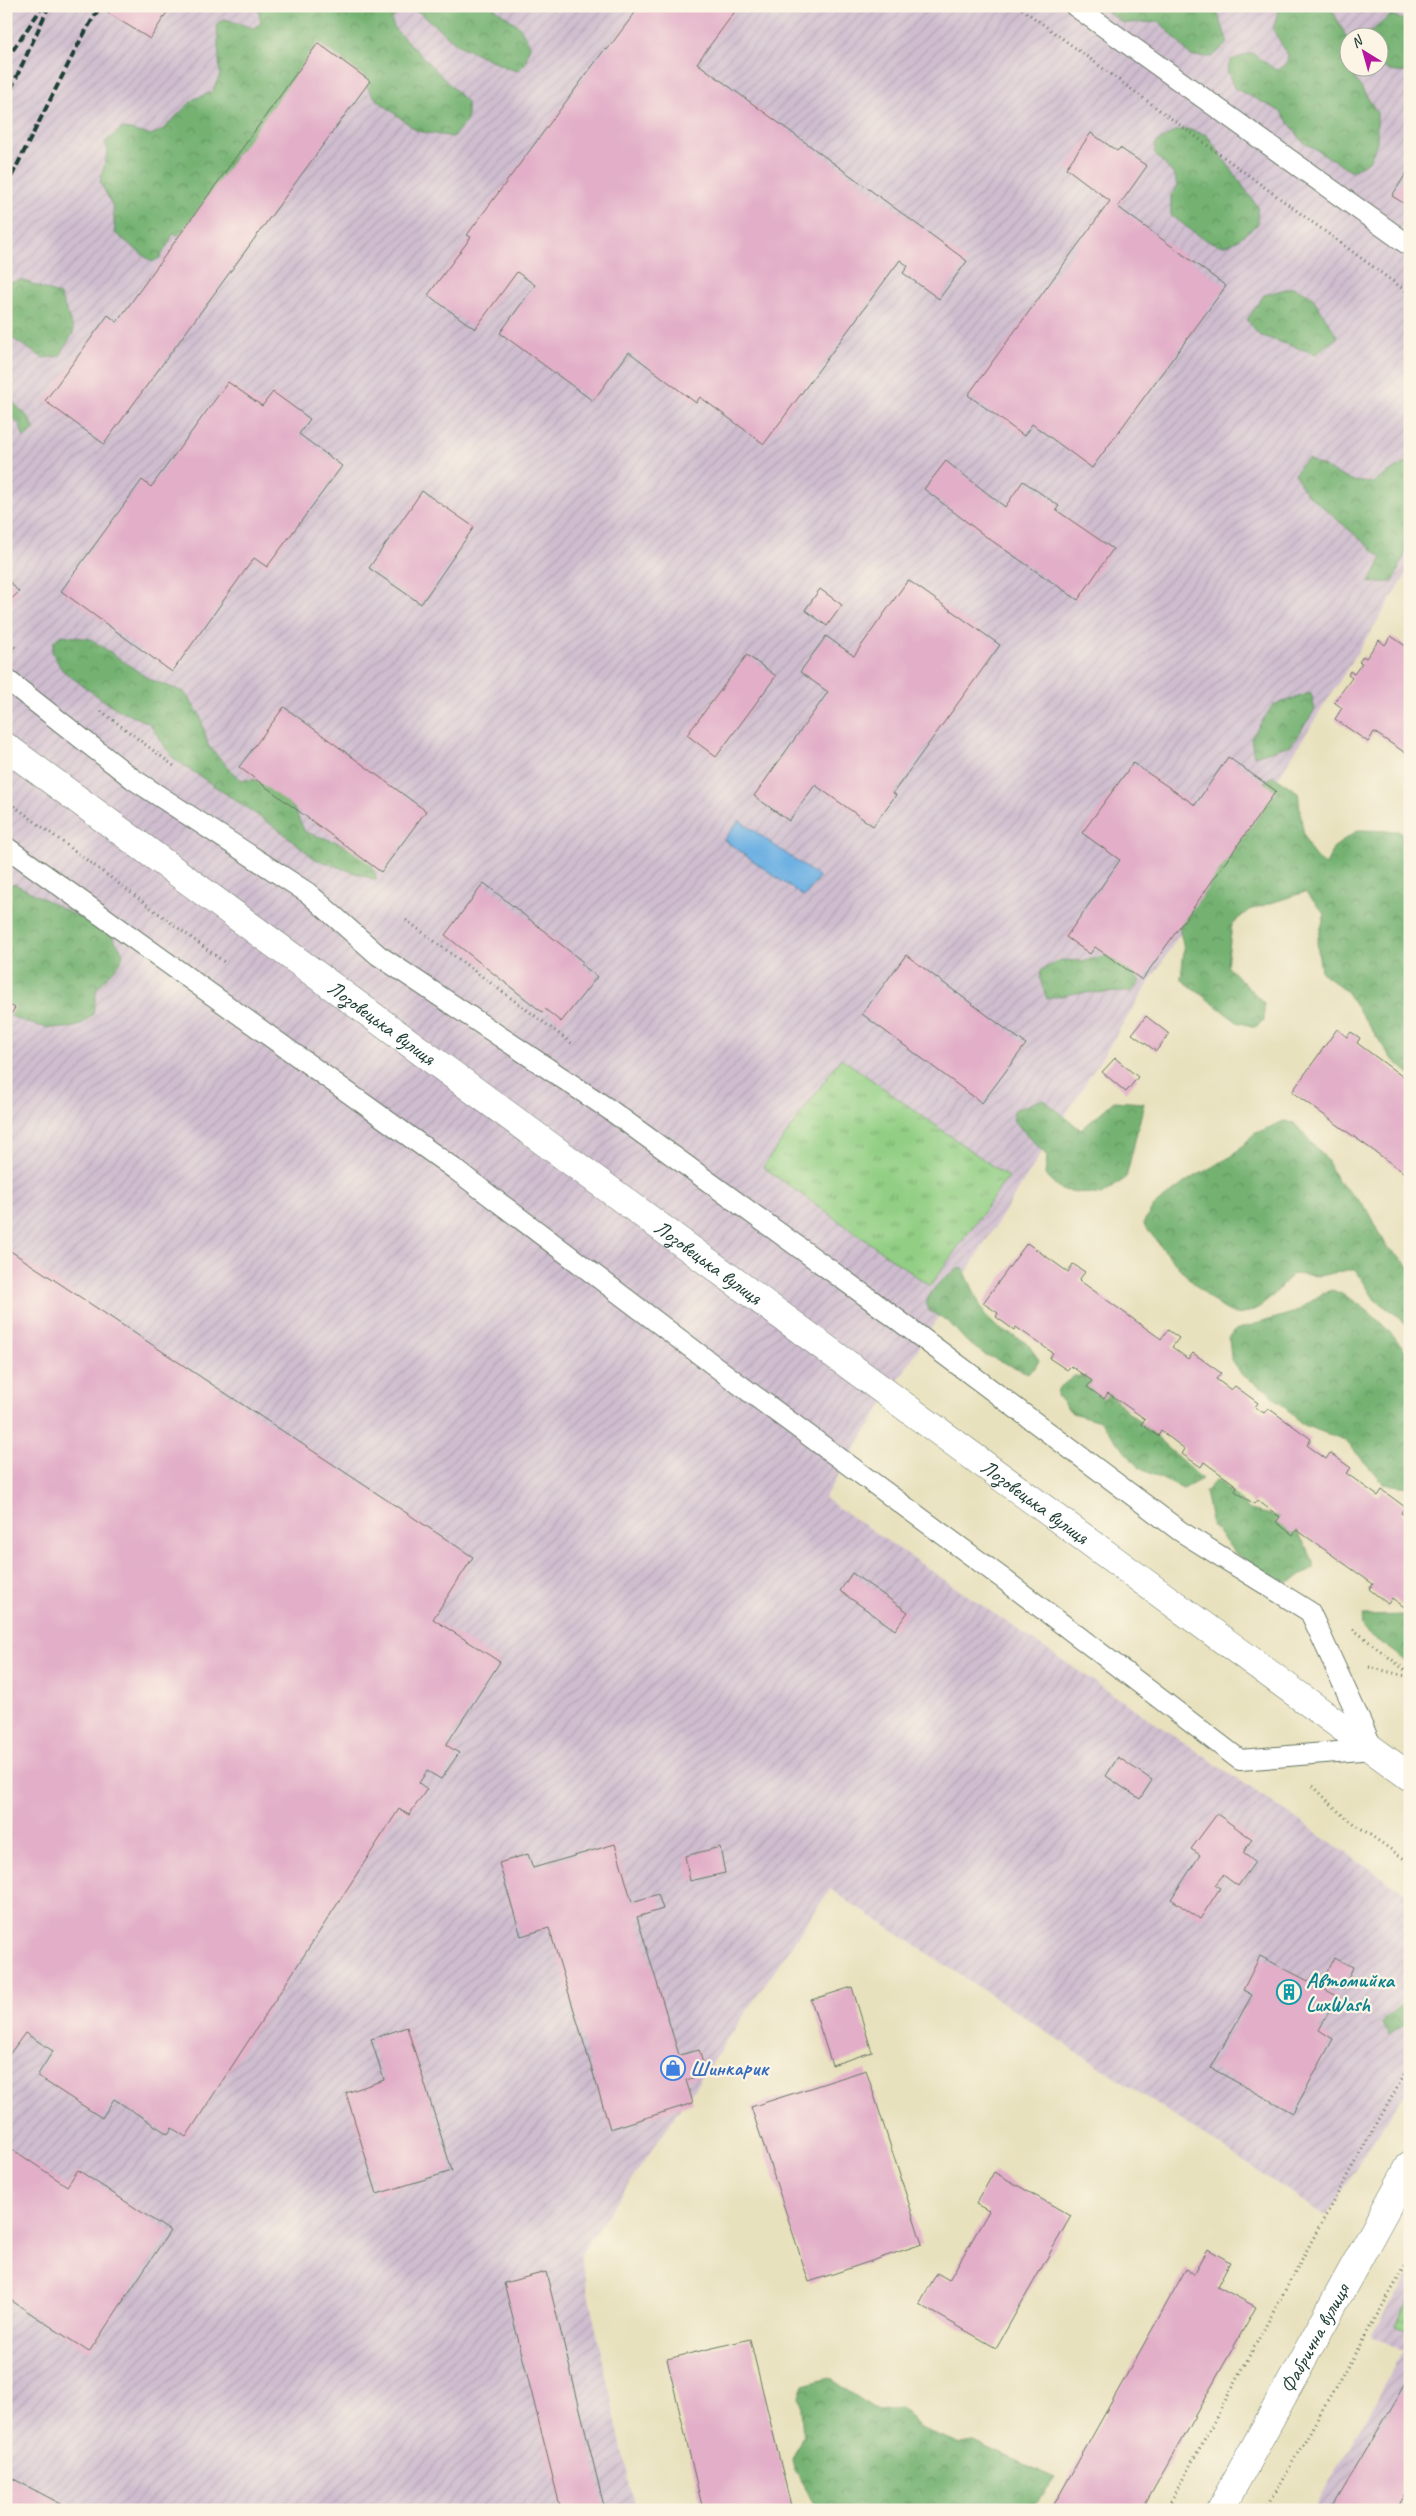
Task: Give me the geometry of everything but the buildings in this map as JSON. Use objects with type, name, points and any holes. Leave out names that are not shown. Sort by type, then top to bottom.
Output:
[{"type":"street","name":"Лозовецька вулиця","points":[[6,747],[1410,1777]]},
{"type":"street","name":"Фабрична вулиця","points":[[1220,2510],[1410,2165]]},
{"type":"lane","points":[[1075,6],[1410,246]]},
{"type":"lane","points":[[6,679],[133,779],[308,892],[378,955],[610,1110],[874,1302],[1180,1531],[1310,1612],[1373,1749],[1240,1760],[1002,1578],[736,1382],[456,1170],[6,847]]},
{"type":"path","points":[[1018,6],[1410,294]]},
{"type":"path","points":[[1166,2510],[1347,2176],[1410,2065]]},
{"type":"path","points":[[1266,2510],[1410,2258]]},
{"type":"shaded area","points":[[6,6],[1410,6],[1410,569],[824,1498],[1410,1896],[1410,2084],[1326,2216],[830,1889],[580,2255],[635,2510],[6,2510]]},
{"type":"shaded area","points":[[1410,2274],[1410,2510],[1314,2510],[1404,2351],[1372,2335]]},
{"type":"green space","points":[[258,6],[492,6],[519,26],[530,45],[525,64],[518,71],[510,69],[458,45],[419,12],[402,7],[391,20],[395,29],[467,102],[467,120],[453,137],[417,131],[375,98],[359,76],[263,129],[235,155],[228,184],[197,245],[174,233],[160,258],[152,262],[115,233],[113,207],[100,182],[108,151],[105,142],[122,128],[150,135],[161,131],[194,99],[212,92],[220,75],[217,24],[225,19],[253,28],[261,23]]},
{"type":"green space","points":[[1099,6],[1217,6],[1228,43],[1212,57],[1191,56],[1160,22],[1123,23]]},
{"type":"green space","points":[[1283,6],[1330,6],[1342,28],[1338,28],[1338,78],[1355,78],[1377,112],[1377,143],[1369,161],[1352,171],[1303,142],[1280,111],[1234,88],[1227,70],[1231,60],[1252,53],[1276,70],[1286,65],[1288,55],[1273,30],[1278,11]]},
{"type":"green space","points":[[1391,15],[1410,22],[1410,72],[1388,70],[1388,28],[1375,28]]},
{"type":"green space","points":[[1187,129],[1207,135],[1257,206],[1258,224],[1232,243],[1225,245],[1209,241],[1171,215],[1171,195],[1177,187],[1175,176],[1154,153],[1156,143],[1175,131]]},
{"type":"green space","points":[[22,280],[60,295],[74,331],[60,356],[43,358],[10,337],[6,332],[6,283]]},
{"type":"green space","points":[[1293,287],[1311,295],[1338,337],[1316,354],[1259,335],[1247,320],[1264,295]]},
{"type":"green space","points":[[6,395],[29,418],[35,430],[24,438],[20,425],[6,412]]},
{"type":"green space","points":[[1308,459],[1351,481],[1372,483],[1410,460],[1410,542],[1393,582],[1369,583],[1382,558],[1304,491],[1295,474],[1301,464]]},
{"type":"green space","points":[[61,635],[91,639],[149,679],[184,692],[200,715],[208,745],[234,774],[242,780],[280,779],[305,832],[350,847],[360,853],[374,869],[376,880],[315,859],[282,832],[173,758],[149,723],[120,711],[62,670],[52,652],[54,641]]},
{"type":"green space","points":[[1311,693],[1315,710],[1291,745],[1254,756],[1251,738],[1273,705]]},
{"type":"green space","points":[[1273,776],[1298,792],[1302,823],[1307,842],[1317,859],[1326,865],[1333,848],[1358,830],[1399,831],[1410,840],[1410,1075],[1391,1058],[1345,990],[1321,972],[1317,942],[1325,914],[1305,892],[1249,910],[1232,924],[1227,966],[1264,1003],[1264,1020],[1255,1027],[1237,1022],[1181,979],[1184,949],[1175,909],[1255,788]]},
{"type":"green space","points":[[15,884],[112,936],[123,953],[121,962],[97,988],[93,1014],[78,1026],[50,1028],[22,1021],[6,1013],[6,885]]},
{"type":"green space","points":[[1115,953],[1140,969],[1139,983],[1131,992],[1076,993],[1047,999],[1040,979],[1041,970],[1061,960],[1083,961]]},
{"type":"green space","points":[[841,1058],[1008,1177],[930,1286],[763,1167]]},
{"type":"green space","points":[[1043,1099],[1081,1130],[1114,1101],[1144,1103],[1126,1178],[1101,1195],[1061,1190],[1045,1175],[1047,1156],[1013,1120],[1014,1110]]},
{"type":"green space","points":[[1284,1121],[1294,1123],[1327,1160],[1337,1180],[1368,1210],[1387,1247],[1410,1267],[1410,1330],[1398,1316],[1375,1300],[1356,1270],[1319,1276],[1292,1274],[1258,1308],[1243,1314],[1232,1313],[1204,1293],[1189,1278],[1143,1223],[1154,1206],[1187,1181],[1232,1156],[1254,1134]]},
{"type":"green space","points":[[963,1267],[984,1314],[998,1328],[1027,1343],[1039,1360],[1035,1368],[1028,1373],[984,1354],[967,1342],[947,1320],[929,1311],[926,1303],[936,1286],[951,1273]]},
{"type":"green space","points":[[1332,1290],[1344,1295],[1375,1317],[1410,1355],[1410,1487],[1384,1484],[1345,1440],[1303,1425],[1268,1391],[1242,1375],[1231,1358],[1229,1338],[1235,1330],[1296,1312],[1323,1293]]},
{"type":"green space","points":[[1074,1376],[1089,1377],[1202,1479],[1183,1489],[1139,1468],[1100,1421],[1072,1413],[1057,1396],[1058,1389]]},
{"type":"green space","points":[[1217,1479],[1250,1510],[1280,1517],[1297,1530],[1314,1562],[1314,1569],[1288,1582],[1280,1581],[1236,1554],[1212,1525],[1205,1492]]},
{"type":"green space","points":[[1408,1615],[1410,1618],[1410,1667],[1361,1626],[1363,1616]]},
{"type":"green space","points":[[1410,1997],[1410,2021],[1389,2035],[1381,2022]]},
{"type":"green space","points":[[1410,2299],[1410,2330],[1397,2325]]},
{"type":"green space","points":[[830,2378],[876,2410],[901,2408],[921,2428],[961,2444],[974,2442],[1055,2478],[1031,2510],[819,2510],[794,2470],[792,2459],[803,2435],[800,2396],[804,2385]]},
{"type":"water","points":[[739,820],[819,877],[804,897],[724,840]]},
{"type":"railway","points":[[6,60],[43,6]]},
{"type":"railway","points":[[6,100],[49,6]]},
{"type":"railway","points":[[6,187],[79,43],[100,6]]},
{"type":"place","name":"Автомийка LuxWash","points":[[1289,1992]]},
{"type":"place","name":"Шинкарик","points":[[673,2068]]}]
